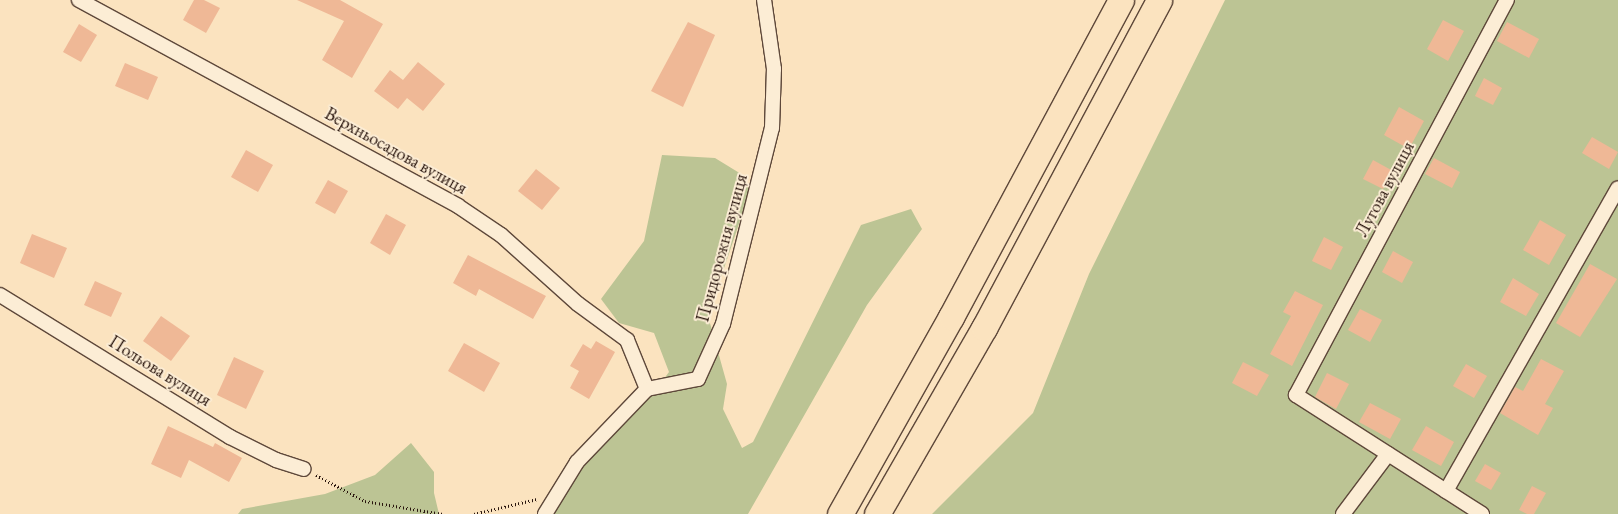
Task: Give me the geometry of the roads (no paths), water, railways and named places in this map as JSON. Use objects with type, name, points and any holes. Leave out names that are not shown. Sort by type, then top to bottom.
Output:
[{"type":"highway","points":[[840,514],[950,318],[1121,0]]},
{"type":"highway","points":[[878,514],[984,328],[1160,0]]},
{"type":"street","name":"Верхньосадова вулиця","points":[[79,0],[458,206],[501,235],[578,304],[627,340],[647,389]]},
{"type":"street","name":"Придорожня вулиця","points":[[647,389],[698,379],[723,324],[772,128],[774,69],[764,0]]},
{"type":"street","name":"Лугова вулиця","points":[[1388,454],[1296,395],[1507,0]]},
{"type":"street","points":[[1446,491],[1618,188]]},
{"type":"street","name":"Польова вулиця","points":[[0,295],[230,437],[276,460],[304,469]]},
{"type":"street","points":[[545,514],[577,462],[647,389]]},
{"type":"street","points":[[1343,514],[1388,454],[1482,514]]}]
